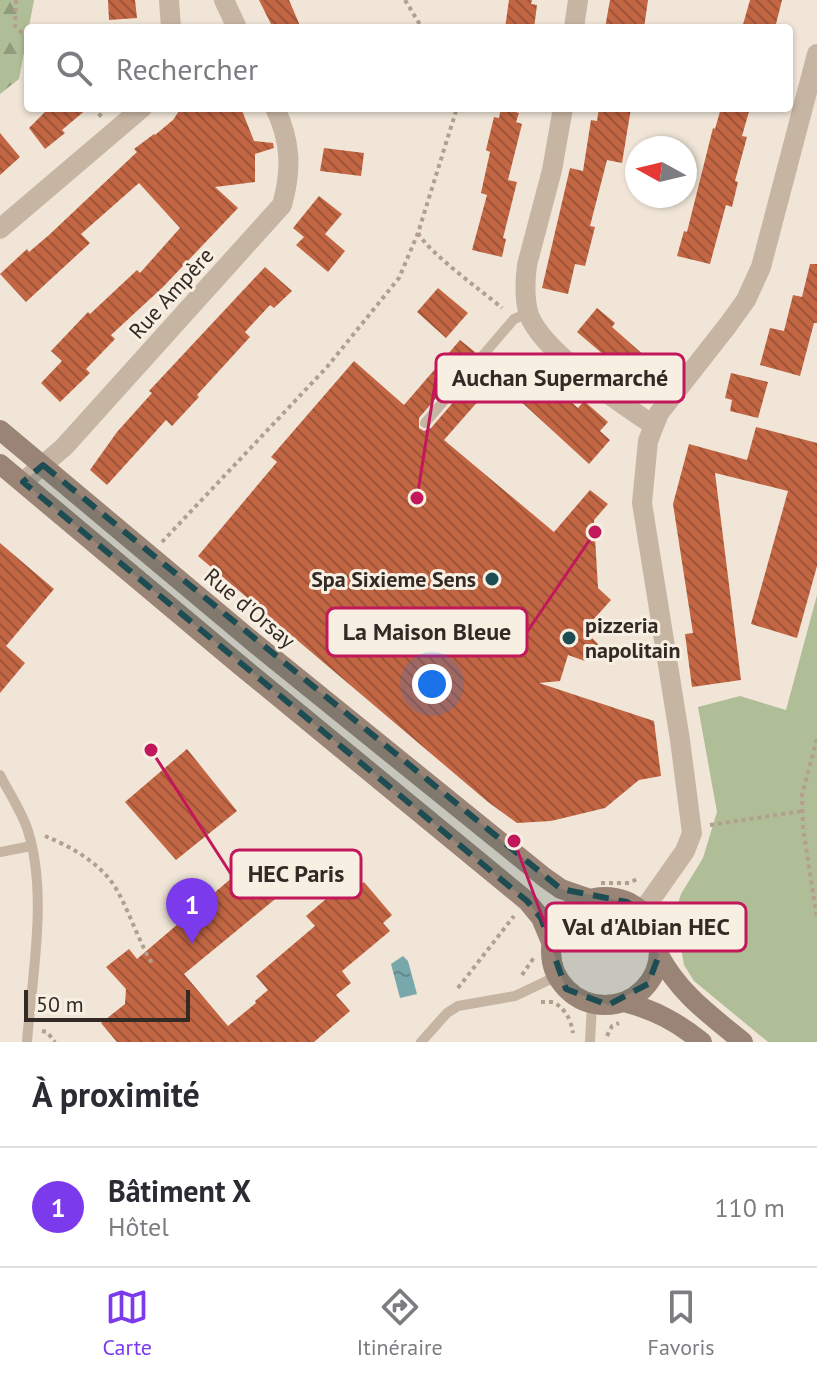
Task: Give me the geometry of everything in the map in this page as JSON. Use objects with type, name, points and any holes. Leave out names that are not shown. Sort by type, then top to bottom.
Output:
[{"type":"main road","name":"Rue d'Orsay","points":[[0,430],[544,877],[561,889],[590,899]]},
{"type":"main road","points":[[0,464],[527,901],[541,918],[544,943],[557,976],[566,989],[592,1004],[608,1005],[624,1011],[653,1010],[673,1020],[702,1042]]},
{"type":"main road","points":[[544,943],[565,916],[590,899],[609,897],[627,902],[642,912],[652,924],[658,939],[659,955],[656,970],[648,984],[624,1011]]},
{"type":"main road","points":[[659,955],[672,979],[689,998],[743,1042]]},
{"type":"street","points":[[169,0],[171,24]]},
{"type":"street","points":[[224,0],[235,24]]},
{"type":"street","points":[[575,24],[578,0]]},
{"type":"street","points":[[642,912],[691,841],[642,503],[646,454],[659,413],[746,300],[761,267],[817,54]]},
{"type":"street","points":[[0,229],[137,112]]},
{"type":"street","name":"Rue Ampère","points":[[23,482],[86,423],[282,205],[288,184],[289,142],[277,112]]},
{"type":"street","points":[[562,112],[552,170],[527,265],[528,306],[548,344],[653,425]]},
{"type":"lane","points":[[425,423],[528,306]]},
{"type":"lane","points":[[0,775],[28,830],[37,894],[27,1042]]},
{"type":"lane","points":[[0,852],[31,846]]},
{"type":"lane","points":[[421,1042],[447,1013],[458,1006],[515,996],[557,976]]},
{"type":"lane","points":[[590,1040],[592,1004]]},
{"type":"path","points":[[16,0],[15,26],[24,35]]},
{"type":"path","points":[[405,0],[420,24]]},
{"type":"path","points":[[150,556],[327,367],[399,278],[418,233],[456,112]]},
{"type":"path","points":[[418,233],[426,247],[440,255],[505,311],[512,301],[528,306]]},
{"type":"path","points":[[817,739],[802,795],[817,919]]},
{"type":"path","points":[[691,826],[803,811]]},
{"type":"path","points":[[28,830],[71,846],[106,875],[117,890],[138,940],[153,965]]},
{"type":"path","points":[[458,1006],[457,990],[527,901]]},
{"type":"path","points":[[544,943],[520,977],[509,982],[521,1009],[554,1002],[569,1017],[574,1038],[590,1040],[606,1040],[624,1011]]},
{"type":"highlighted area","points":[[43,465],[561,889],[627,902],[642,912],[659,955],[648,984],[608,1005],[566,989],[541,918],[527,901],[23,482]]},
{"type":"green space","points":[[0,0],[34,0],[29,24],[24,24],[24,53],[19,79],[0,94]]},
{"type":"green space","points":[[817,595],[817,1042],[768,1042],[694,981],[684,965],[675,913],[681,894],[703,858],[717,812],[698,707],[740,696],[786,710]]},
{"type":"water","points":[[403,956],[408,961],[417,994],[400,998],[391,964]]},
{"type":"building","points":[[108,0],[135,0],[137,18],[109,20]]},
{"type":"building","points":[[259,0],[289,0],[299,24],[271,24]]},
{"type":"building","points":[[509,0],[532,0],[531,4],[537,5],[535,24],[506,24]]},
{"type":"building","points":[[610,0],[648,0],[645,24],[606,24]]},
{"type":"building","points":[[750,0],[782,0],[776,24],[743,24]]},
{"type":"building","points":[[45,112],[83,112],[45,149],[29,128]]},
{"type":"building","points":[[178,112],[243,112],[254,141],[273,143],[274,148],[255,154],[255,182],[215,187],[238,208],[163,287],[111,335],[115,339],[86,369],[90,373],[60,402],[41,383],[62,361],[51,351],[88,312],[90,314],[137,270],[140,273],[180,228],[139,183],[81,234],[90,243],[26,302],[0,274],[27,249],[29,252],[49,235],[137,152],[134,149],[173,120]]},
{"type":"building","points":[[500,112],[515,112],[519,113],[516,122],[522,124],[508,180],[517,182],[503,238],[506,239],[502,257],[472,250],[487,195],[481,193],[490,152],[486,150],[494,117],[499,118]]},
{"type":"building","points":[[598,112],[630,112],[622,163],[607,160],[590,226],[595,227],[585,266],[575,264],[568,294],[542,288],[570,168],[583,171],[591,120],[597,121]]},
{"type":"building","points":[[720,112],[749,112],[742,136],[747,137],[735,181],[738,182],[732,207],[726,205],[710,264],[677,256],[693,208],[697,208],[697,192]]},
{"type":"building","points":[[0,133],[20,157],[0,175]]},
{"type":"building","points":[[324,148],[364,153],[361,176],[320,171]]},
{"type":"building","points":[[319,196],[342,214],[325,234],[345,251],[328,272],[296,245],[304,237],[293,228]]},
{"type":"building","points":[[810,264],[817,264],[817,323],[814,323],[800,376],[760,365],[770,328],[784,331],[793,295],[802,297]]},
{"type":"building","points":[[265,267],[292,291],[274,308],[270,305],[245,332],[250,337],[172,426],[166,420],[107,485],[90,470],[117,432],[152,393],[149,391]]},
{"type":"building","points":[[438,288],[468,313],[446,338],[417,312]]},
{"type":"building","points":[[597,308],[615,323],[612,327],[655,365],[634,389],[616,375],[618,372],[601,357],[604,355],[577,332]]},
{"type":"building","points":[[460,340],[475,352],[419,418],[419,428],[424,431],[431,428],[487,363],[501,375],[444,440],[554,532],[590,490],[608,504],[594,520],[598,588],[611,600],[584,630],[599,645],[585,661],[568,655],[560,681],[539,683],[654,721],[661,776],[639,780],[605,808],[551,821],[517,823],[488,802],[198,556],[277,462],[271,457],[354,361],[404,405]]},
{"type":"building","points":[[527,363],[578,408],[584,401],[608,422],[600,431],[610,440],[589,464],[506,388]]},
{"type":"building","points":[[731,373],[768,382],[758,418],[730,411],[732,400],[725,398]]},
{"type":"building","points":[[756,427],[817,443],[817,566],[797,638],[751,624],[788,491],[715,473],[741,680],[692,687],[685,634],[693,633],[673,504],[689,444],[747,460]]},
{"type":"building","points":[[0,543],[54,589],[6,646],[25,663],[0,693]]},
{"type":"building","points":[[187,749],[237,811],[176,860],[125,802]]},
{"type":"building","points":[[270,850],[297,881],[184,974],[228,1026],[268,990],[256,976],[315,926],[306,916],[347,881],[354,890],[364,882],[392,915],[383,923],[390,931],[342,971],[351,983],[336,995],[350,1011],[314,1042],[117,1042],[101,1023],[125,1004],[126,989],[106,967],[129,949],[137,959],[234,876]]},
{"type":"place","name":"Auchan Supermarché","points":[[417,498]]},
{"type":"place","name":"La Maison Bleue","points":[[595,532]]},
{"type":"place","name":"Spa Sixieme Sens","points":[[492,579]]},
{"type":"place","name":"pizzeria napolitain","points":[[569,638]]},
{"type":"place","name":"HEC Paris","points":[[151,750]]},
{"type":"place","name":"Val d'Albian HEC","points":[[514,841]]},
{"type":"place","name":"Bâtiment X","points":[[192,944]]}]
